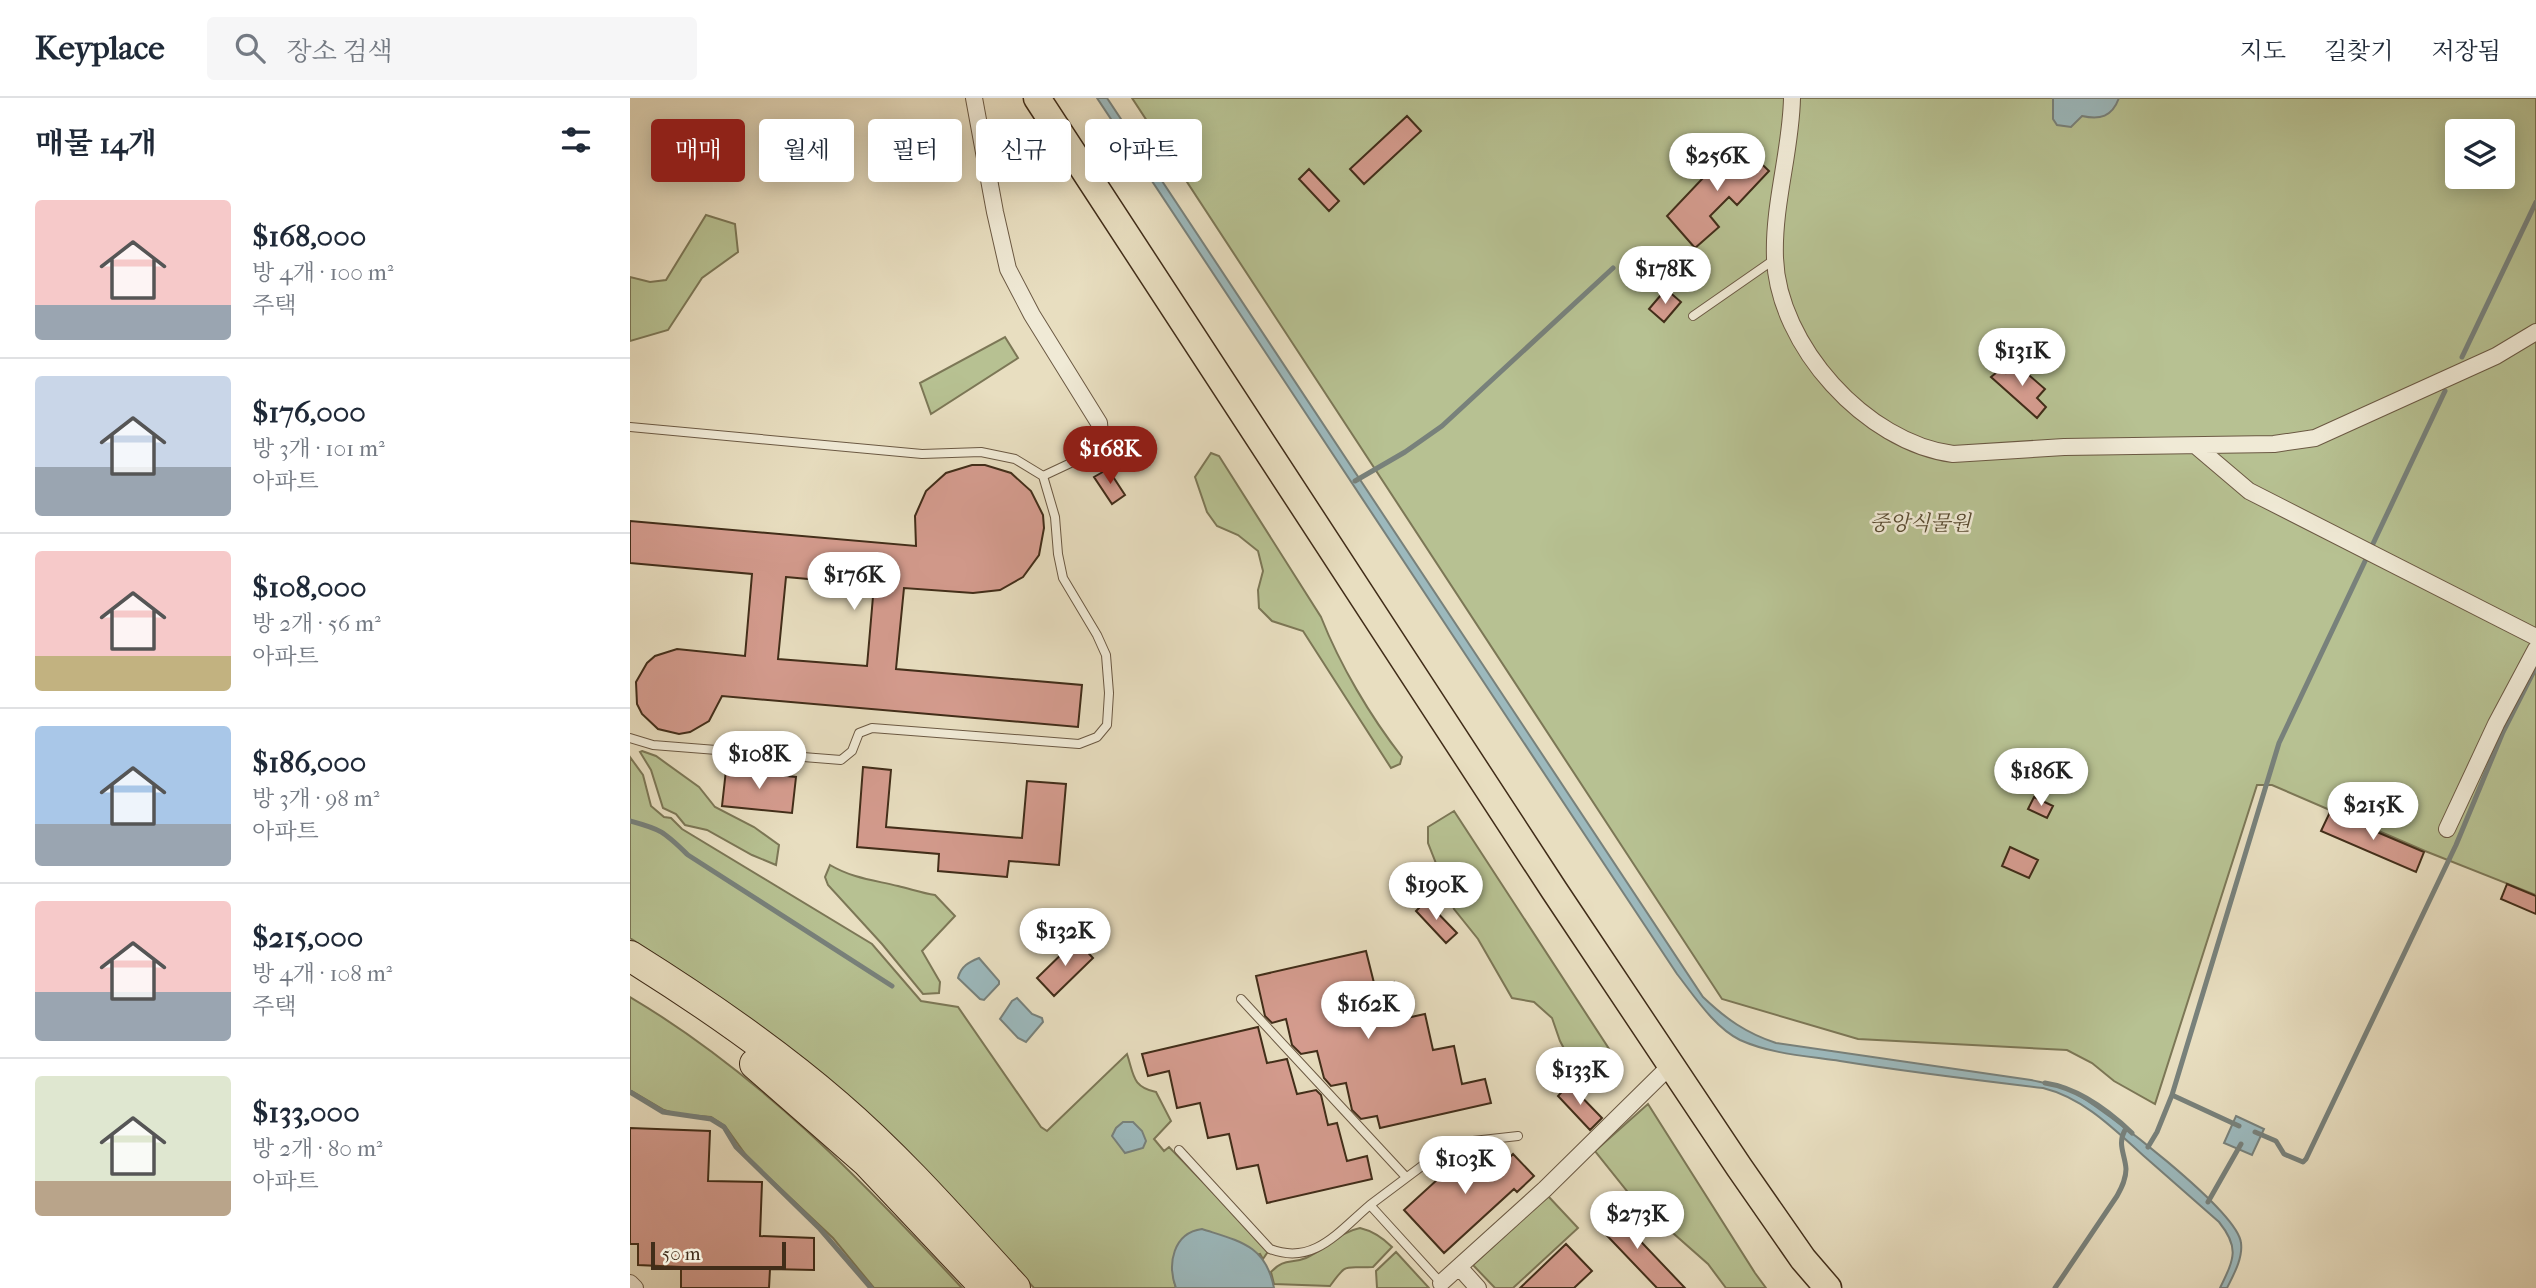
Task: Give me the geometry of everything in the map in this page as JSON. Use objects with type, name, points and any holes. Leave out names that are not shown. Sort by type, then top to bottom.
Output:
[{"type":"highway","points":[[630,956],[749,1034],[837,1105],[912,1178],[1015,1288]]},
{"type":"highway","points":[[630,979],[743,1054],[821,1121],[867,1162],[986,1288]]},
{"type":"main road","points":[[1037,98],[1671,1065],[1803,1259],[1828,1288]]},
{"type":"street","points":[[974,98],[1008,269],[1032,315],[1099,423],[1101,444],[1091,453]]},
{"type":"street","points":[[1792,98],[1778,208],[1775,259],[1787,314],[1797,335],[1818,365],[1859,411],[1884,429],[1938,452],[1953,454],[2064,447],[2274,444],[2315,438],[2496,356],[2536,332]]},
{"type":"street","points":[[2196,446],[2249,491],[2536,637]]},
{"type":"street","points":[[2447,829],[2490,735],[2536,649]]},
{"type":"street","points":[[1441,1283],[1545,1189],[1671,1065]]},
{"type":"street","points":[[1459,1267],[1477,1288]]},
{"type":"street","points":[[630,1283],[635,1288]]},
{"type":"lane","points":[[1693,316],[1775,259]]},
{"type":"lane","points":[[630,428],[914,453],[981,452],[1015,459],[1043,476],[1055,517],[1063,578],[1097,635],[1105,655],[1110,693],[1107,725],[1097,737],[1079,744],[872,727],[859,733],[852,751],[841,760],[653,745],[630,738]]},
{"type":"lane","points":[[1043,476],[1091,453]]},
{"type":"lane","points":[[1241,999],[1406,1177]]},
{"type":"lane","points":[[1178,1150],[1270,1249],[1283,1254],[1303,1254],[1321,1247],[1370,1205],[1446,1148],[1464,1142],[1518,1136]]},
{"type":"lane","points":[[1370,1205],[1441,1283]]},
{"type":"green space","name":"중앙식물원","points":[[1132,98],[2536,98],[2536,895],[2272,785],[2257,785],[2155,1104],[2067,1050],[1858,1039],[1722,999],[1187,182],[1202,182],[1202,119],[1146,119]]},
{"type":"green space","points":[[706,215],[735,224],[738,252],[702,278],[668,330],[630,341],[630,277],[650,282],[666,280]]},
{"type":"green space","points":[[1005,337],[1018,358],[931,414],[920,383]]},
{"type":"green space","points":[[1211,453],[1219,456],[1321,617],[1357,690],[1402,757],[1400,764],[1391,768],[1303,631],[1272,621],[1259,608],[1258,590],[1263,571],[1258,551],[1238,535],[1217,526],[1207,512],[1195,477]]},
{"type":"green space","points":[[640,752],[656,756],[699,787],[715,807],[754,827],[779,845],[776,865],[707,830],[685,825],[676,814],[663,808],[651,770]]},
{"type":"green space","points":[[630,757],[643,775],[651,806],[664,817],[671,818],[682,829],[872,944],[921,1001],[958,1007],[1041,1127],[1047,1131],[1127,1054],[1135,1079],[1142,1087],[1156,1092],[1171,1121],[1154,1139],[1164,1151],[1169,1147],[1269,1250],[1263,1259],[1260,1254],[1174,1281],[1176,1288],[1034,1288],[992,1242],[693,979],[630,938]]},
{"type":"green space","points":[[1454,811],[1615,1058],[1576,1071],[1560,1041],[1552,1018],[1534,1002],[1512,998],[1478,939],[1454,909],[1428,843],[1428,827]]},
{"type":"green space","points":[[830,865],[855,876],[935,895],[955,916],[922,951],[940,982],[939,993],[923,994],[828,885],[825,877]]},
{"type":"green space","points":[[630,997],[722,1059],[765,1094],[847,1169],[962,1288],[874,1288],[833,1238],[748,1158],[725,1126],[711,1117],[664,1110],[630,1090]]},
{"type":"green space","points":[[1648,1104],[1766,1288],[1726,1288],[1708,1264],[1631,1196],[1595,1151]]},
{"type":"green space","points":[[1548,1196],[1578,1228],[1513,1288],[1495,1288],[1473,1265]]},
{"type":"green space","points":[[1360,1228],[1378,1235],[1392,1247],[1373,1267],[1347,1268],[1330,1286],[1274,1284],[1271,1272],[1280,1265],[1306,1258],[1345,1233]]},
{"type":"green space","points":[[1396,1252],[1429,1288],[1377,1288],[1376,1271]]},
{"type":"water","points":[[1097,98],[1107,98],[1121,119],[1111,119]]},
{"type":"water","points":[[2053,98],[2119,98],[2105,116],[2082,116],[2071,127],[2057,125],[2053,119]]},
{"type":"water","points":[[1153,182],[1163,182],[1703,997],[1737,1025],[1776,1043],[2031,1080],[2072,1091],[2111,1117],[2167,1161],[2218,1208],[2234,1228],[2241,1243],[2241,1254],[2227,1288],[2220,1288],[2233,1254],[2230,1239],[2219,1222],[2110,1126],[2072,1099],[2043,1088],[1802,1056],[1752,1045],[1731,1034],[1713,1019],[1677,974]]},
{"type":"water","points":[[979,958],[999,981],[984,1000],[958,978],[966,965]]},
{"type":"water","points":[[1017,998],[1032,1014],[1042,1018],[1043,1022],[1026,1042],[1018,1038],[1000,1019]]},
{"type":"water","points":[[2236,1116],[2264,1129],[2252,1155],[2224,1143]]},
{"type":"water","points":[[1123,1122],[1133,1122],[1142,1131],[1146,1141],[1143,1148],[1125,1153],[1112,1136]]},
{"type":"water","points":[[1202,1229],[1249,1247],[1265,1262],[1274,1288],[1176,1288],[1172,1269],[1175,1251],[1184,1237]]},
{"type":"building","points":[[1407,116],[1421,131],[1364,184],[1350,169]]},
{"type":"building","points":[[1738,141],[1769,171],[1737,205],[1729,197],[1710,216],[1719,227],[1695,248],[1667,216]]},
{"type":"building","points":[[1309,169],[1339,201],[1329,211],[1299,179]]},
{"type":"building","points":[[1666,289],[1681,302],[1664,322],[1649,309]]},
{"type":"building","points":[[2015,363],[2045,389],[2037,398],[2046,407],[2037,418],[1991,377],[2002,368],[2006,373]]},
{"type":"building","points":[[972,465],[985,465],[1011,473],[1031,491],[1043,515],[1044,528],[1039,555],[1023,577],[1000,590],[973,593],[904,588],[896,669],[1082,685],[1078,727],[722,696],[709,721],[690,732],[679,734],[658,729],[642,714],[637,704],[636,682],[647,663],[655,656],[677,649],[745,656],[752,574],[630,563],[630,521],[916,546],[915,516],[926,491],[946,473]],"holes":[[[786,577],[874,585],[867,666],[778,659]]]},
{"type":"building","points":[[1108,469],[1125,495],[1112,504],[1094,477]]},
{"type":"building","points":[[863,767],[891,770],[886,827],[1022,838],[1027,781],[1066,784],[1059,865],[1009,861],[1007,877],[938,871],[939,854],[857,847]]},
{"type":"building","points":[[726,770],[796,777],[792,813],[722,806]]},
{"type":"building","points":[[2034,797],[2053,806],[2047,818],[2028,809]]},
{"type":"building","points":[[2330,812],[2424,852],[2416,872],[2321,831]]},
{"type":"building","points":[[2010,847],[2038,860],[2029,878],[2002,866]]},
{"type":"building","points":[[2507,884],[2536,896],[2536,914],[2501,899]]},
{"type":"building","points":[[1426,901],[1457,933],[1446,943],[1416,911]]},
{"type":"building","points":[[1076,940],[1093,958],[1054,996],[1037,978]]},
{"type":"building","points":[[1366,951],[1375,987],[1394,982],[1402,1019],[1425,1014],[1433,1050],[1454,1046],[1462,1084],[1485,1079],[1491,1103],[1380,1128],[1377,1116],[1361,1119],[1352,1110],[1346,1083],[1331,1086],[1324,1078],[1317,1051],[1301,1054],[1292,1045],[1286,1019],[1272,1023],[1265,1016],[1256,976]]},
{"type":"building","points":[[1258,1027],[1267,1063],[1287,1059],[1297,1094],[1316,1090],[1321,1095],[1328,1125],[1337,1123],[1347,1161],[1367,1156],[1372,1179],[1267,1203],[1258,1165],[1237,1169],[1229,1134],[1208,1138],[1200,1103],[1177,1108],[1169,1071],[1148,1076],[1142,1054]]},
{"type":"building","points":[[1569,1084],[1602,1118],[1590,1130],[1558,1096]]},
{"type":"building","points":[[630,1128],[710,1131],[708,1181],[762,1182],[760,1236],[814,1238],[814,1270],[770,1269],[769,1288],[681,1288],[681,1267],[638,1265],[638,1244],[630,1244]]},
{"type":"building","points":[[1476,1147],[1497,1170],[1513,1154],[1534,1176],[1517,1192],[1514,1189],[1444,1253],[1404,1210]]},
{"type":"building","points":[[1609,1208],[1685,1288],[1657,1288],[1594,1222]]},
{"type":"building","points":[[1566,1244],[1592,1271],[1574,1288],[1520,1288]]},
{"type":"waterway","points":[[2462,357],[2536,202]]},
{"type":"waterway","points":[[1355,481],[1405,452],[1442,426],[1613,268]]},
{"type":"waterway","points":[[2371,548],[2445,391]]},
{"type":"waterway","points":[[2148,1147],[2172,1095],[2279,743],[2367,557]]},
{"type":"waterway","points":[[2255,1132],[2276,1141],[2284,1154],[2303,1162],[2306,1159],[2456,845],[2503,732],[2536,667]]},
{"type":"waterway","points":[[630,821],[662,833],[688,855],[892,986]]},
{"type":"waterway","points":[[2045,1083],[2081,1095],[2132,1133]]},
{"type":"waterway","points":[[630,1092],[663,1112],[711,1119],[724,1127],[736,1147],[820,1229],[871,1288]]},
{"type":"waterway","points":[[2172,1095],[2239,1126]]},
{"type":"waterway","points":[[2055,1288],[2122,1186],[2126,1173],[2122,1145],[2125,1130]]},
{"type":"waterway","points":[[2208,1202],[2241,1144]]}]
